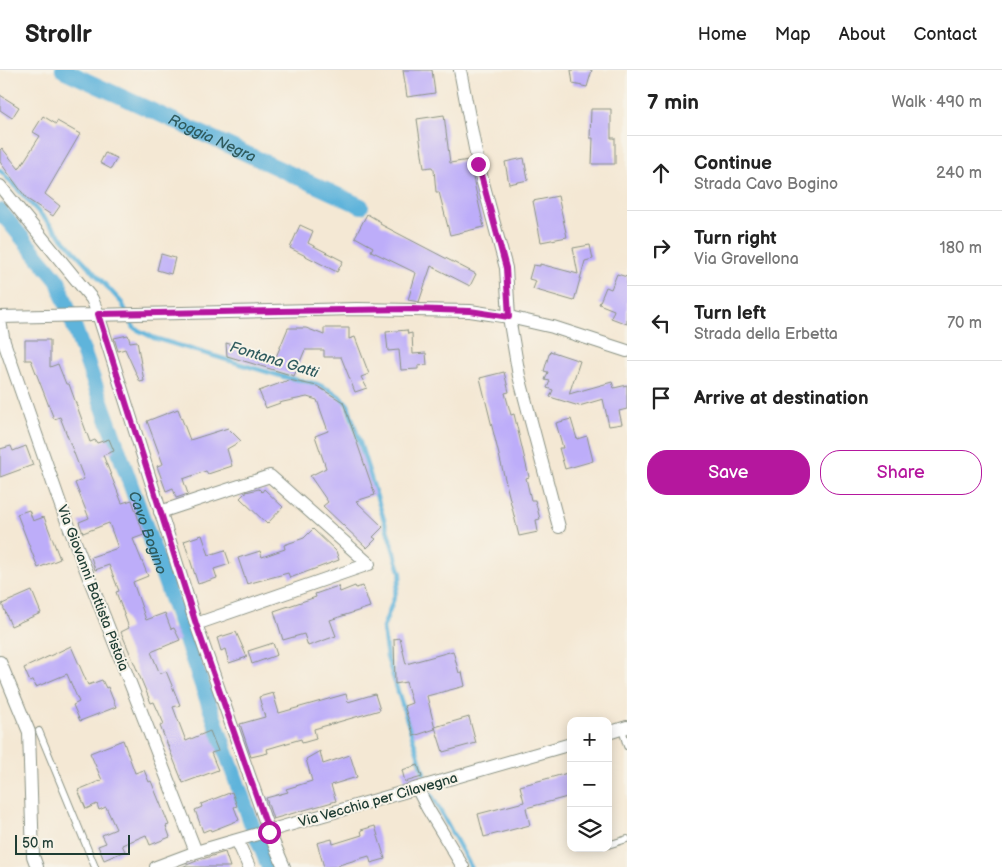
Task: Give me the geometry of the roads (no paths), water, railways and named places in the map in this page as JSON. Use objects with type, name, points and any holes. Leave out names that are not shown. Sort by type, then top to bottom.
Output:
[{"type":"street","points":[[460,70],[478,164],[506,268],[509,317],[519,376],[559,527]]},
{"type":"street","points":[[0,186],[92,299],[196,624],[268,832],[284,867]]},
{"type":"street","points":[[0,316],[410,309],[470,311],[553,327],[627,351]]},
{"type":"street","name":"Via Giovanni Battista Pistoia","points":[[0,321],[4,342],[61,506],[196,852]]},
{"type":"street","points":[[160,512],[270,476],[369,564],[196,624]]},
{"type":"street","points":[[0,662],[30,732],[33,864]]},
{"type":"street","points":[[612,732],[625,728]]},
{"type":"street","name":"Via Vecchia per Cilavegna","points":[[156,867],[196,852],[567,745]]},
{"type":"street","points":[[417,788],[463,867]]},
{"type":"street","points":[[238,840],[249,867]]},
{"type":"lane","points":[[625,728],[627,746]]},
{"type":"lane","points":[[39,731],[96,867]]},
{"type":"lane","points":[[612,845],[627,839]]},
{"type":"waterway","name":"Roggia Negra","points":[[63,70],[361,206]]},
{"type":"waterway","name":"Fontana Gatti","points":[[0,170],[122,303],[134,328],[154,338],[284,377],[317,384],[332,391],[348,405],[401,574],[383,628],[387,657],[424,773]]},
{"type":"waterway","name":"Cavo Bogino","points":[[0,211],[58,281],[252,825],[269,867]]},
{"type":"waterway","name":"Fontana Gatti","points":[[431,794],[471,867]]}]
